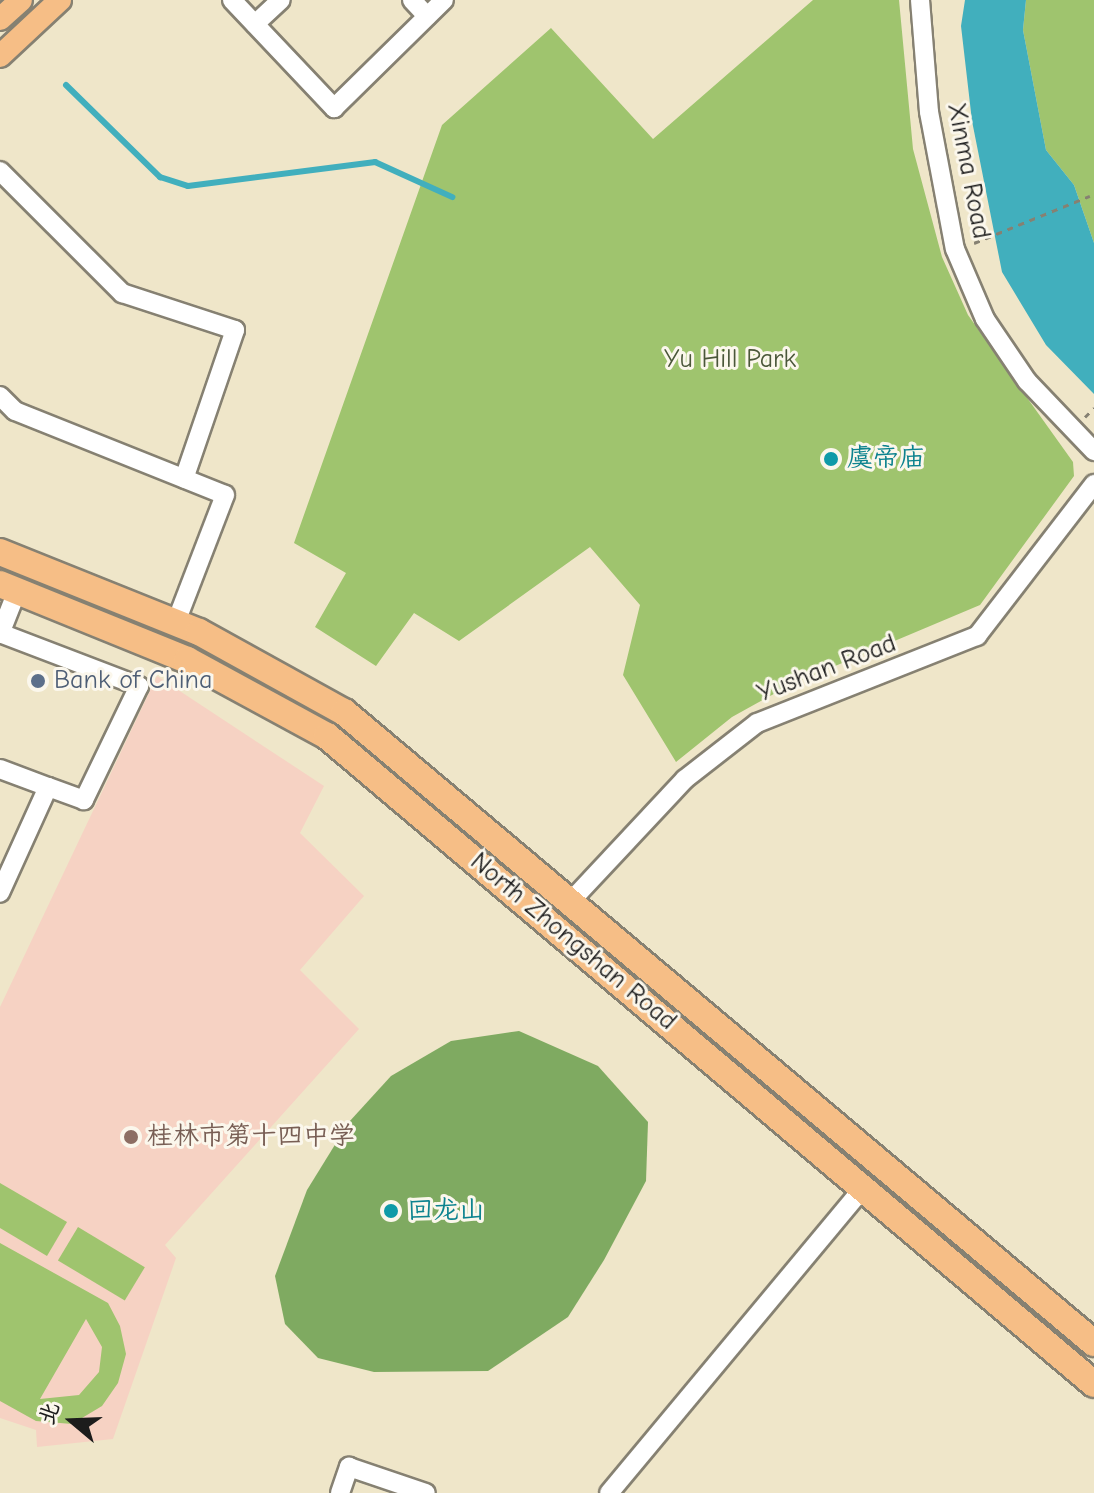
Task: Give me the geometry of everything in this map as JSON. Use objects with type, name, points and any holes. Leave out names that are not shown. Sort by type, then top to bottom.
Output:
[{"type":"highway","name":"North Zhongshan Road","points":[[0,552],[176,622],[344,712],[1094,1343]]},
{"type":"highway","name":"North Zhongshan Road","points":[[8,588],[199,665],[327,736],[1094,1384]]},
{"type":"main road","points":[[0,19],[21,0]]},
{"type":"main road","points":[[0,56],[60,0]]},
{"type":"street","points":[[232,0],[334,108],[444,0]]},
{"type":"street","points":[[255,24],[281,0]]},
{"type":"street","points":[[412,0],[427,16]]},
{"type":"street","name":"Xinma Road","points":[[920,0],[929,112],[955,249],[985,319],[1027,381],[1094,451]]},
{"type":"street","points":[[0,171],[122,293],[235,330],[184,479]]},
{"type":"street","points":[[0,396],[15,411],[225,495],[176,622]]},
{"type":"street","name":"Yushan Road","points":[[570,902],[685,779],[757,723],[977,636],[1094,484]]},
{"type":"street","points":[[0,769],[84,800],[139,686],[0,634],[8,588]]},
{"type":"street","points":[[0,893],[48,787]]},
{"type":"street","points":[[609,1493],[863,1188]]},
{"type":"street","points":[[340,1493],[349,1467],[426,1493]]},
{"type":"path","points":[[988,239],[1090,196]]},
{"type":"shaded area","name":"桂林市第十四中学","points":[[157,676],[324,786],[300,833],[364,896],[300,970],[359,1029],[165,1245],[176,1258],[113,1439],[37,1447],[36,1430],[0,1418],[0,1007]]},
{"type":"green space","name":"Yu Hill Park","points":[[813,0],[899,0],[913,149],[942,257],[968,315],[1073,462],[1074,476],[980,605],[790,685],[732,717],[676,762],[623,675],[640,605],[590,547],[459,641],[414,613],[376,666],[315,627],[346,573],[294,543],[442,125],[551,28],[653,139]]},
{"type":"green space","points":[[1026,0],[1094,0],[1094,243],[1074,185],[1046,150],[1023,30]]},
{"type":"green space","points":[[519,1031],[598,1066],[648,1122],[646,1181],[604,1260],[568,1317],[488,1371],[374,1372],[318,1358],[285,1324],[275,1276],[307,1190],[349,1122],[391,1076],[451,1041]]},
{"type":"green space","points":[[0,1183],[67,1222],[47,1256],[0,1228]]},
{"type":"green space","points":[[78,1227],[145,1267],[125,1301],[58,1260]]},
{"type":"green space","points":[[0,1243],[108,1303],[120,1326],[126,1354],[118,1383],[102,1406],[72,1424],[36,1421],[0,1401]],"holes":[[[86,1319],[102,1347],[99,1372],[79,1395],[40,1399]]]},
{"type":"water","points":[[965,0],[1026,0],[1023,30],[1046,150],[1074,185],[1094,243],[1094,394],[1046,345],[1002,272],[972,121],[961,26]]},
{"type":"waterway","points":[[66,85],[160,177],[188,186],[375,162],[452,197]]},
{"type":"place","name":"虞帝庙","points":[[831,459]]},
{"type":"place","name":"Bank of China","points":[[38,681]]},
{"type":"place","name":"桂林市第十四中学","points":[[131,1137]]},
{"type":"place","name":"回龙山","points":[[391,1211]]}]
